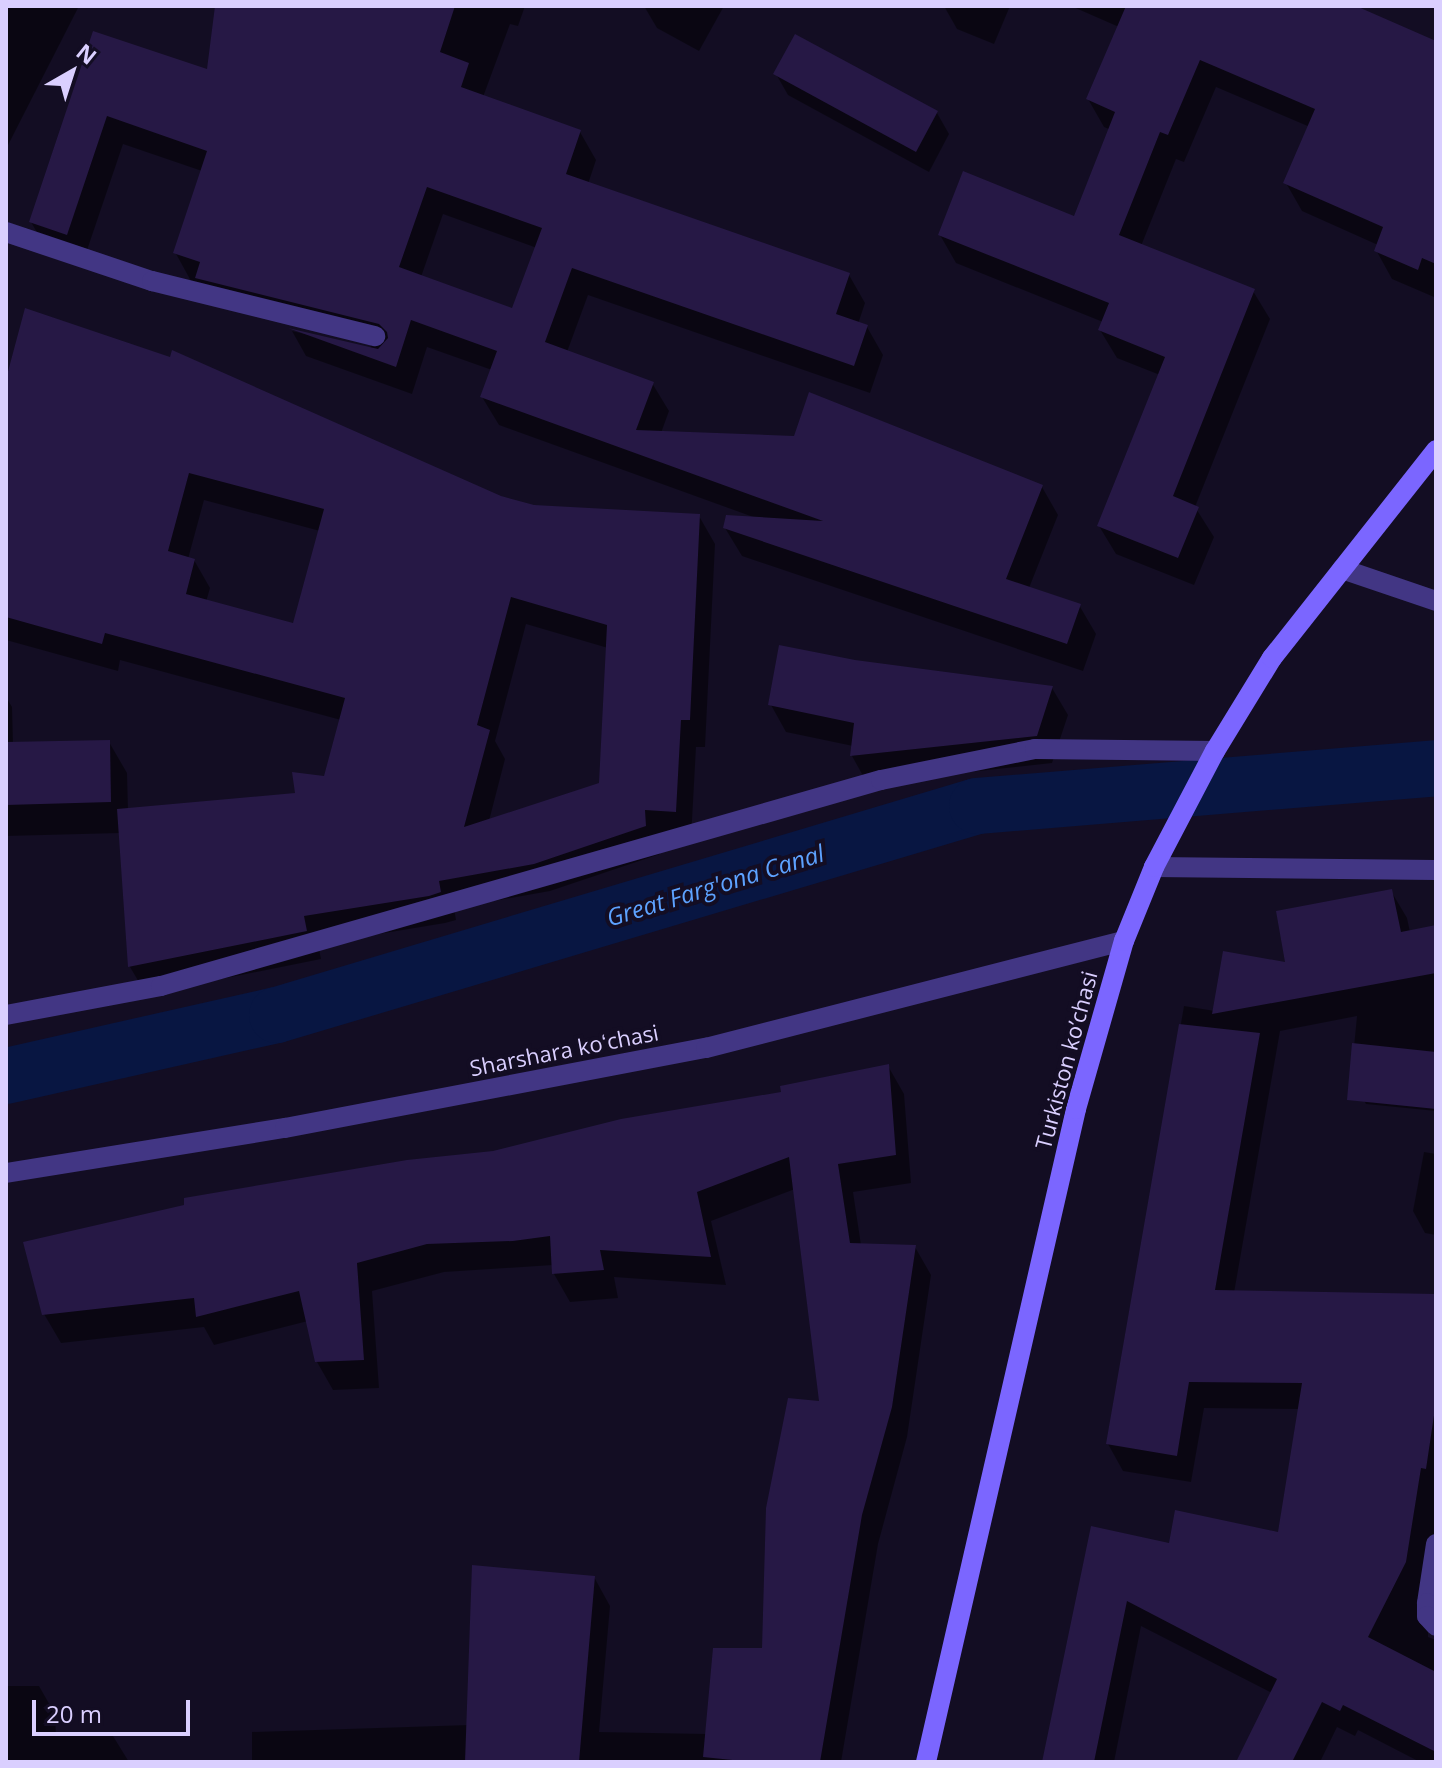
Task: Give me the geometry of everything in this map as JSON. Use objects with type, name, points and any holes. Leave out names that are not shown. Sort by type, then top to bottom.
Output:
[{"type":"main road","name":"Turkiston ko’chasi","points":[[926,1762],[1076,1109],[1124,941],[1154,867],[1215,751],[1272,658],[1436,450]]},
{"type":"street","points":[[6,232],[152,281],[375,336]]},
{"type":"street","points":[[1342,569],[1436,601]]},
{"type":"street","points":[[6,1015],[161,986],[881,780],[1035,749],[1215,751]]},
{"type":"street","points":[[1154,867],[1436,870]]},
{"type":"street","name":"Sharshara koʻchasi","points":[[6,1173],[285,1128],[706,1048],[1124,941]]},
{"type":"street","points":[[1436,1544],[1427,1603],[1427,1616],[1436,1626]]},
{"type":"building","points":[[215,6],[455,6],[440,52],[469,63],[461,87],[581,130],[566,174],[850,273],[836,314],[868,325],[854,366],[572,268],[545,342],[654,382],[636,430],[794,436],[809,392],[1043,485],[1006,579],[1081,604],[1067,644],[723,528],[726,515],[823,521],[480,397],[497,351],[411,320],[396,367],[288,328],[378,349],[388,338],[387,332],[379,324],[195,278],[200,262],[173,253],[207,151],[107,116],[67,235],[29,222],[93,31],[207,69]],"holes":[[[427,187],[542,228],[512,308],[399,267]]]},
{"type":"building","points":[[1126,6],[1356,6],[1436,41],[1436,264],[1422,258],[1418,270],[1374,251],[1383,227],[1283,183],[1315,109],[1200,60],[1168,135],[1160,132],[1119,235],[1255,289],[1173,496],[1199,507],[1178,558],[1097,526],[1165,357],[1098,330],[1109,303],[938,235],[963,171],[1074,216],[1115,112],[1086,99]]},
{"type":"building","points":[[795,34],[938,111],[916,152],[773,74]]},
{"type":"building","points":[[25,308],[170,357],[172,350],[501,496],[534,505],[700,514],[690,720],[681,720],[676,812],[645,810],[646,826],[534,864],[439,881],[441,892],[429,896],[304,916],[307,931],[128,967],[117,809],[295,793],[292,772],[324,776],[345,698],[105,633],[102,644],[6,617],[6,379]],"holes":[[[189,473],[324,509],[293,623],[186,594],[195,559],[168,551]],[[511,597],[607,625],[599,783],[464,827],[490,730],[477,725]]]},
{"type":"building","points":[[779,645],[855,660],[1053,686],[1037,736],[850,756],[854,723],[768,705]]},
{"type":"building","points":[[110,740],[111,802],[6,805],[6,742]]},
{"type":"building","points":[[1392,889],[1401,932],[1436,925],[1436,973],[1212,1014],[1223,951],[1285,962],[1276,911]]},
{"type":"building","points":[[1179,1024],[1260,1033],[1215,1290],[1436,1294],[1436,1402],[1426,1469],[1421,1468],[1406,1562],[1368,1637],[1436,1672],[1436,1752],[1343,1705],[1340,1711],[1322,1702],[1292,1762],[1236,1762],[1277,1679],[1127,1601],[1094,1762],[1042,1762],[1091,1526],[1169,1543],[1175,1510],[1278,1532],[1302,1383],[1189,1382],[1177,1456],[1106,1444]]},
{"type":"building","points":[[1352,1043],[1436,1052],[1436,1109],[1347,1100]]},
{"type":"building","points":[[889,1064],[896,1155],[838,1164],[850,1243],[916,1245],[892,1407],[862,1515],[820,1762],[752,1762],[703,1757],[713,1648],[762,1648],[766,1508],[788,1398],[819,1401],[789,1157],[697,1192],[711,1257],[600,1250],[604,1270],[552,1274],[550,1236],[513,1241],[427,1244],[357,1263],[364,1360],[315,1362],[299,1291],[196,1317],[194,1298],[42,1315],[23,1242],[184,1205],[184,1198],[407,1160],[493,1151],[621,1119],[781,1092],[780,1086]]},
{"type":"building","points":[[472,1565],[595,1576],[579,1762],[465,1762]]},
{"type":"waterway","name":"Great Farg'ona Canal","points":[[6,1076],[277,1015],[977,806],[1436,768]]}]
